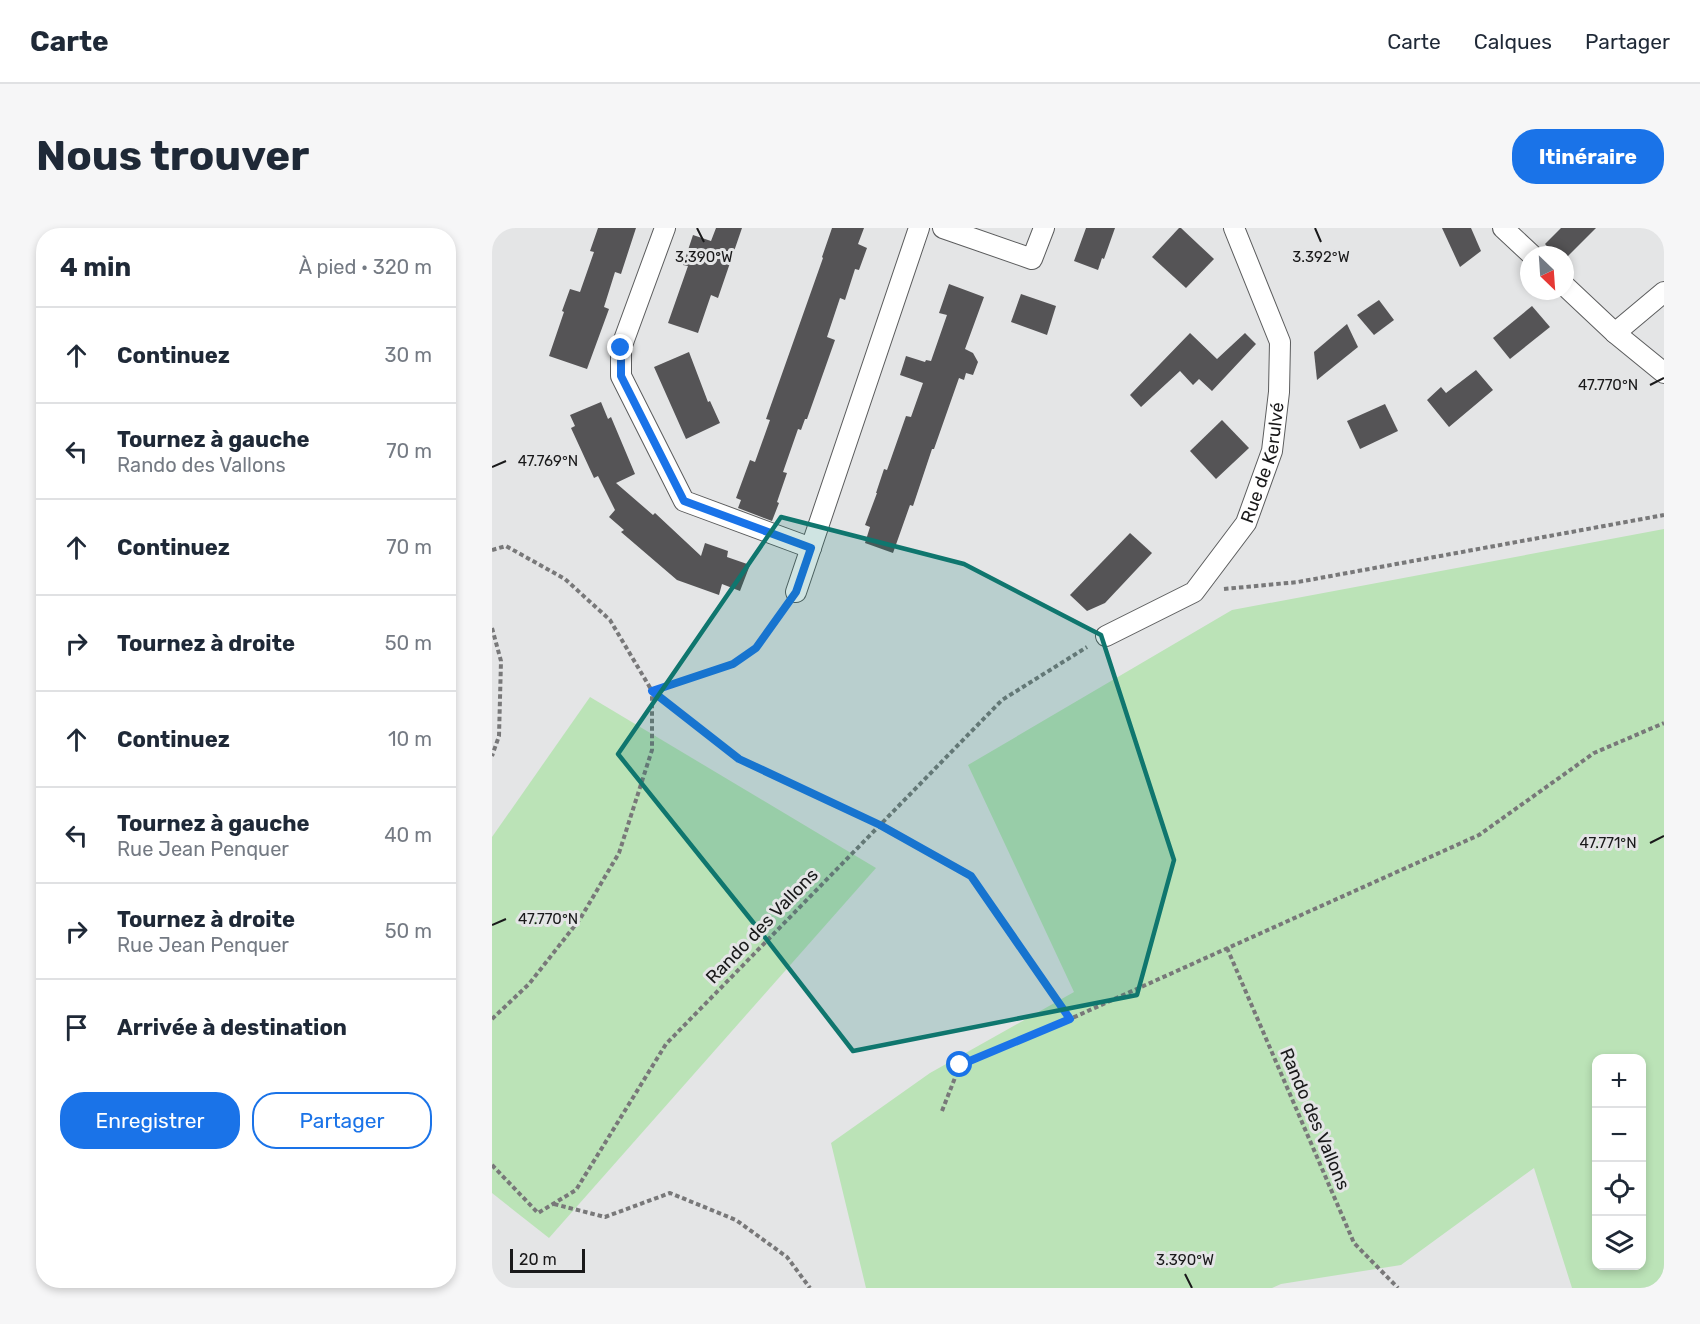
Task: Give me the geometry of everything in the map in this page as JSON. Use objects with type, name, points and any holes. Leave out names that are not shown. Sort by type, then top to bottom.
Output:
[{"type":"street","points":[[665,228],[621,348],[621,376],[684,501],[811,548]]},
{"type":"street","points":[[796,592],[919,228]]},
{"type":"street","points":[[943,228],[1032,259],[1044,228]]},
{"type":"street","name":"Rue de Kerulvé","points":[[1106,636],[1194,592],[1246,523],[1272,451],[1279,392],[1280,342],[1234,228]]},
{"type":"street","points":[[1503,228],[1522,246]]},
{"type":"street","points":[[1616,333],[1664,292]]},
{"type":"street","points":[[1574,294],[1664,373]]},
{"type":"path","points":[[1194,592],[1298,582],[1664,515]]},
{"type":"path","points":[[492,550],[506,546],[565,579],[610,620],[652,691],[739,759],[880,825],[971,876],[1070,1019]]},
{"type":"path","points":[[652,691],[733,664],[756,648],[796,592]]},
{"type":"path","points":[[492,628],[501,661],[499,736],[492,756]]},
{"type":"path","name":"Rando des Vallons","points":[[492,1165],[538,1213],[576,1190],[666,1044],[1002,700],[1106,636]]},
{"type":"path","points":[[492,1019],[529,984],[580,919],[619,853],[652,750],[652,691]]},
{"type":"path","points":[[942,1111],[960,1065],[1070,1019],[1479,835],[1594,753],[1664,723]]},
{"type":"path","name":"Rando des Vallons","points":[[1227,948],[1354,1243],[1398,1288]]},
{"type":"path","points":[[554,1203],[605,1217],[670,1193],[736,1220],[787,1257],[810,1288]]},
{"type":"highlighted area","points":[[781,517],[964,564],[1101,635],[1174,860],[1137,995],[853,1051],[618,754]]},
{"type":"green space","points":[[1664,529],[1664,1288],[1572,1288],[1534,1168],[1401,1265],[1281,1284],[1272,1288],[866,1288],[831,1143],[930,1073],[1074,992],[968,765],[1232,610]]},
{"type":"green space","points":[[590,697],[876,868],[549,1238],[492,1193],[492,837]]},
{"type":"building","points":[[598,228],[636,228],[621,274],[615,272],[604,307],[609,309],[587,369],[549,356],[570,289],[580,292],[594,252],[590,251]]},
{"type":"building","points":[[716,228],[742,228],[718,298],[711,295],[698,333],[668,323],[688,266],[683,265],[693,235],[711,241]]},
{"type":"building","points":[[832,228],[864,228],[858,244],[867,248],[859,270],[855,269],[845,300],[840,298],[827,337],[835,340],[807,419],[801,430],[798,429],[783,472],[787,473],[772,521],[738,508],[741,500],[736,498],[750,460],[755,462],[770,420],[766,419]]},
{"type":"building","points":[[1086,228],[1115,228],[1098,270],[1074,261]]},
{"type":"building","points":[[1179,228],[1214,259],[1186,288],[1152,257]]},
{"type":"building","points":[[1442,228],[1471,228],[1481,251],[1460,267]]},
{"type":"building","points":[[1561,228],[1596,228],[1574,250],[1574,246],[1547,246],[1545,244]]},
{"type":"building","points":[[949,284],[984,297],[965,349],[973,353],[978,362],[973,375],[966,373],[964,380],[959,378],[913,506],[910,505],[893,553],[865,543],[870,527],[865,525],[884,469],[887,470],[906,416],[911,417],[923,383],[900,375],[906,356],[925,362],[926,360],[931,361],[947,315],[939,313]]},
{"type":"building","points":[[1021,294],[1056,306],[1047,335],[1011,322]]},
{"type":"building","points":[[1379,300],[1394,320],[1374,335],[1357,315]]},
{"type":"building","points":[[1532,306],[1550,327],[1510,359],[1493,338]]},
{"type":"building","points":[[1347,324],[1358,347],[1317,380],[1314,352]]},
{"type":"building","points":[[1190,333],[1217,359],[1245,333],[1256,344],[1212,391],[1199,379],[1193,385],[1180,371],[1141,407],[1130,395]]},
{"type":"building","points":[[689,352],[708,402],[710,401],[720,423],[686,439],[654,367]]},
{"type":"building","points":[[1476,370],[1493,390],[1449,427],[1427,400],[1441,387],[1446,393]]},
{"type":"building","points":[[601,402],[608,419],[611,417],[635,474],[616,483],[653,515],[655,513],[701,556],[705,543],[728,551],[727,557],[750,565],[740,591],[722,584],[719,595],[677,580],[621,532],[624,530],[609,517],[615,510],[598,476],[594,478],[571,428],[575,426],[570,415]]},
{"type":"building","points":[[1385,404],[1398,431],[1360,449],[1347,421]]},
{"type":"building","points":[[1222,420],[1249,448],[1216,479],[1190,451]]},
{"type":"building","points":[[1130,533],[1152,553],[1105,603],[1087,611],[1070,595]]},
{"type":"route","points":[[621,348],[621,376],[684,501],[811,548],[796,592],[756,648],[733,664],[652,691],[739,759],[880,825],[971,876],[1070,1019],[960,1065]]}]
